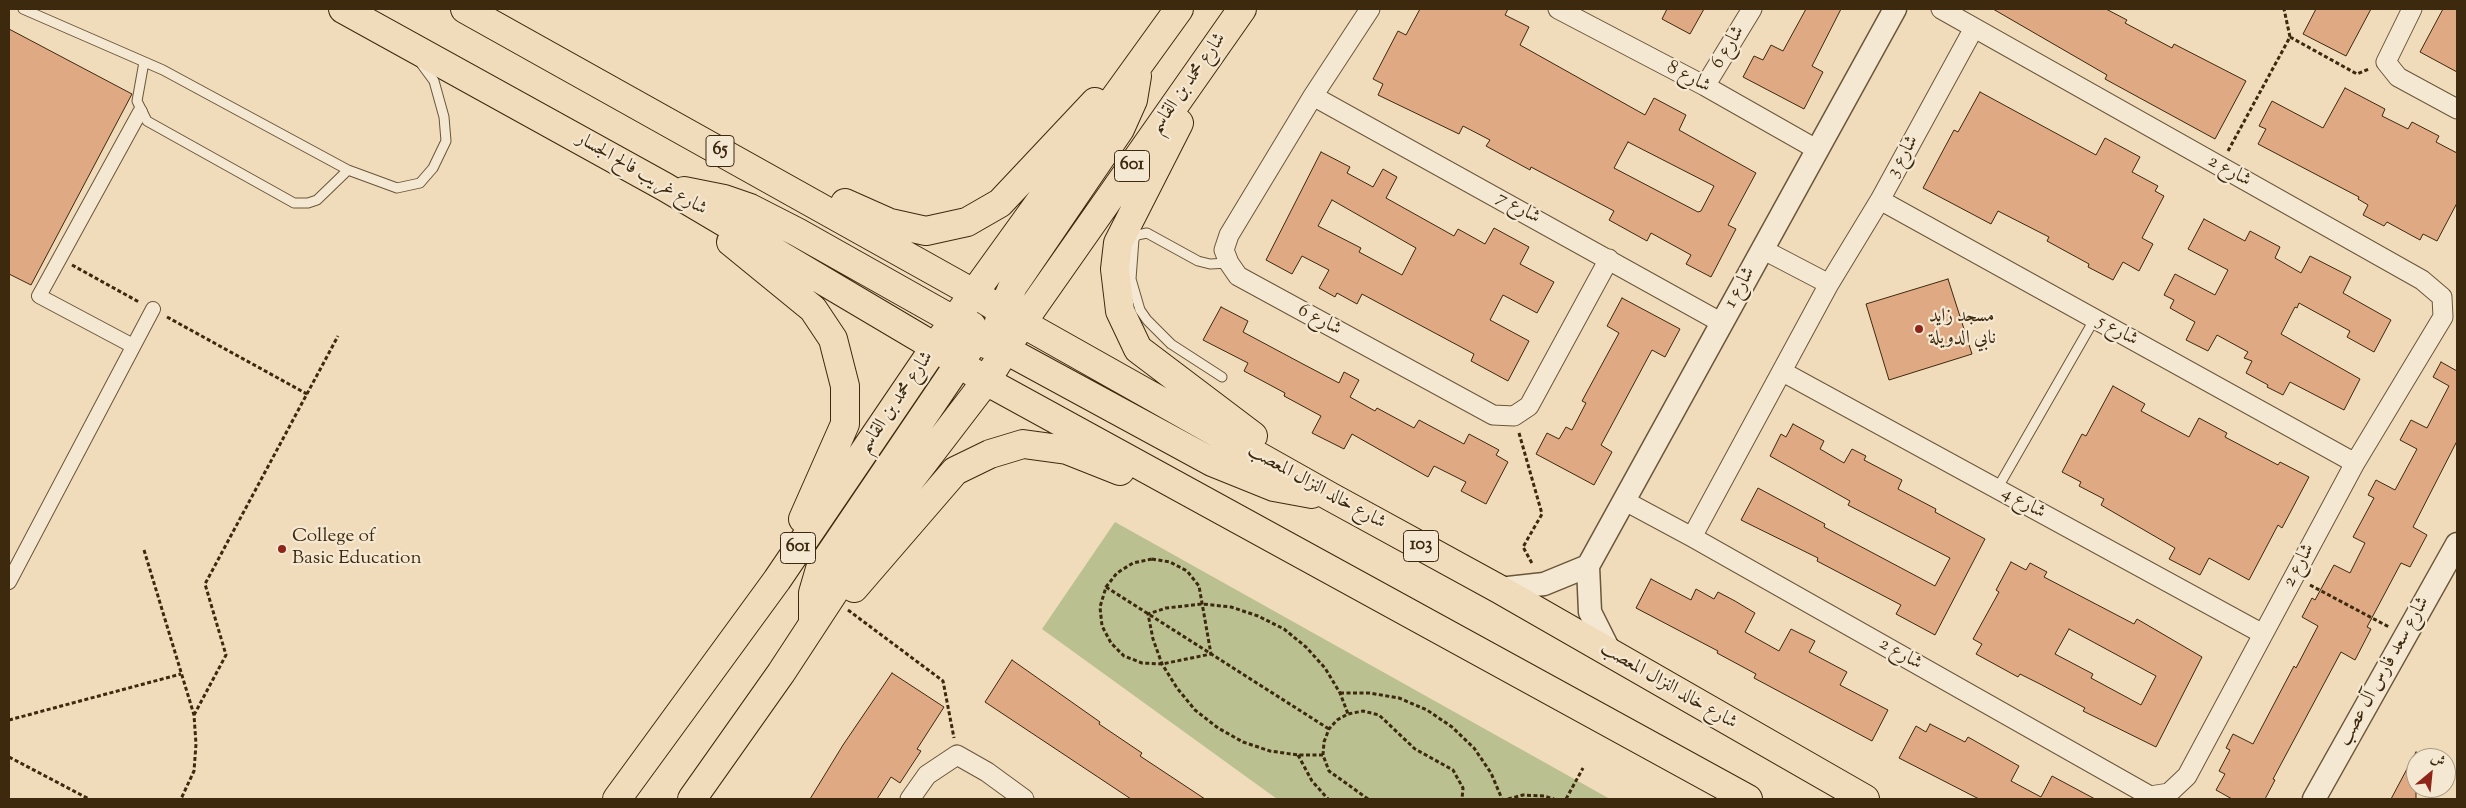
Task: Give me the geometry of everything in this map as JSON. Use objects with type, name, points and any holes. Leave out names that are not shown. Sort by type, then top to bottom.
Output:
[{"type":"main road","name":"شارع غريب فالح الجسار","points":[[343,9],[665,187],[935,347]]},
{"type":"main road","name":"65","points":[[465,9],[975,294]]},
{"type":"main road","points":[[700,140],[890,223],[926,232],[966,222],[1000,203],[1175,15]]},
{"type":"main road","points":[[1175,15],[975,294],[987,334],[986,381],[1748,799]]},
{"type":"main road","points":[[1236,18],[1118,243],[1115,269],[1120,311],[1138,349],[1331,497]]},
{"type":"main road","name":"شارع محمد بن القاسم","points":[[692,799],[781,672],[891,505],[986,381],[987,334],[1236,18]]},
{"type":"main road","points":[[812,625],[813,593],[820,569],[987,334],[1013,286],[1120,129],[1133,100],[1137,67]]},
{"type":"main road","points":[[665,187],[724,199],[750,208],[987,334],[1212,462],[1274,487],[1331,497]]},
{"type":"main road","points":[[665,187],[813,310],[833,338],[845,386],[845,424],[776,580]]},
{"type":"main road","points":[[935,347],[987,334]]},
{"type":"main road","name":"شارع محمد بن القاسم","points":[[617,799],[776,580],[935,347]]},
{"type":"main road","points":[[781,672],[955,470],[990,454],[1023,444],[1068,450],[1226,513]]},
{"type":"main road","name":"شارع خالد النزال المعصب","points":[[1331,497],[1499,589],[1865,799]]},
{"type":"street","points":[[1229,263],[1224,250],[1229,235],[1313,96],[1370,9]]},
{"type":"street","name":"شارع 8","points":[[1558,9],[1706,86],[1816,149]]},
{"type":"street","name":"شارع 6","points":[[1706,86],[1752,9]]},
{"type":"street","name":"شارع 1","points":[[1588,566],[1816,149],[1895,9]]},
{"type":"street","name":"شارع 2","points":[[1624,501],[1692,537],[2150,796],[2170,793],[2187,776],[2356,463],[2442,317],[2442,297],[2422,280],[1940,9]]},
{"type":"street","points":[[2412,9],[2386,62],[2398,78],[2457,108]]},
{"type":"street","name":"شارع 3","points":[[1692,537],[1829,284],[1880,200],[1974,28]]},
{"type":"street","name":"شارع 7","points":[[1313,96],[1722,323]]},
{"type":"street","points":[[133,346],[39,296],[140,112]]},
{"type":"street","name":"شارع 5","points":[[1880,200],[2094,320],[2356,463]]},
{"type":"street","points":[[1762,249],[1829,284]]},
{"type":"street","points":[[1514,416],[1530,406],[1609,260]]},
{"type":"street","name":"شارع 6","points":[[1229,263],[1238,276],[1254,287],[1493,415],[1514,416]]},
{"type":"street","points":[[9,582],[153,309]]},
{"type":"street","name":"شارع 4","points":[[1783,372],[2263,634]]},
{"type":"street","name":"شارع سعد فارس آل عصب","points":[[2314,799],[2457,544]]},
{"type":"street","points":[[1499,589],[1544,584],[1588,566],[1590,612],[1611,654]]},
{"type":"street","points":[[910,799],[927,775],[957,756],[987,772],[1024,799]]},
{"type":"lane","points":[[22,9],[163,70],[348,170],[397,188],[420,182],[433,168],[446,142],[444,117],[434,81],[405,43]]},
{"type":"lane","points":[[144,62],[137,101],[140,112],[147,122],[294,203],[308,203],[317,200],[348,170]]},
{"type":"lane","points":[[1222,377],[1171,344],[1147,320],[1140,310],[1131,279],[1134,239],[1137,235],[1146,233],[1198,261],[1210,264],[1229,263]]},
{"type":"lane","points":[[1997,490],[2094,320]]},
{"type":"path","points":[[2219,166],[2290,36],[2284,9]]},
{"type":"path","points":[[2290,36],[2357,74],[2386,62]]},
{"type":"path","points":[[59,258],[307,394]]},
{"type":"path","points":[[194,715],[226,655],[204,584],[338,336]]},
{"type":"path","points":[[1514,416],[1542,514],[1523,547],[1544,584]]},
{"type":"path","points":[[144,550],[194,715],[196,744],[194,771],[181,799]]},
{"type":"path","points":[[1152,559],[1170,562],[1187,571],[1200,586],[1211,654],[1162,664],[1142,664],[1124,656],[1111,643],[1102,626],[1100,607],[1106,587],[1117,573],[1133,563],[1152,559]]},
{"type":"path","points":[[2294,577],[2406,636]]},
{"type":"path","points":[[1106,587],[1329,729]]},
{"type":"path","points":[[840,604],[943,680],[957,756]]},
{"type":"path","points":[[1148,614],[1166,608],[1202,604],[1231,608],[1258,616],[1284,629],[1313,654],[1325,668],[1340,693],[1348,714]]},
{"type":"path","points":[[1148,614],[1153,639],[1162,664],[1177,688],[1195,710],[1218,728],[1252,745],[1270,751],[1298,756],[1323,755]]},
{"type":"path","points":[[9,720],[182,674]]},
{"type":"path","points":[[1340,693],[1369,693],[1398,698],[1427,710],[1452,726],[1474,748],[1491,773],[1502,799]]},
{"type":"path","points":[[1368,799],[1329,771],[1323,755],[1324,742],[1329,729],[1337,720],[1348,714],[1363,711],[1379,715],[1415,749],[1453,770],[1463,788],[1462,799]]},
{"type":"path","points":[[1298,756],[1312,780],[1328,799]]},
{"type":"path","points":[[9,757],[89,799]]},
{"type":"path","points":[[1566,799],[1583,768]]},
{"type":"path","points":[[1508,799],[1523,795],[1544,796],[1554,799]]},
{"type":"green space","points":[[1115,522],[1610,799],[1277,799],[1042,629]]},
{"type":"building","points":[[1420,9],[1508,9],[1505,15],[1529,27],[1520,45],[1645,115],[1654,98],[1686,115],[1679,130],[1756,173],[1728,225],[1736,229],[1711,277],[1686,264],[1691,255],[1651,233],[1647,241],[1609,220],[1614,211],[1531,167],[1530,170],[1486,146],[1490,140],[1463,126],[1459,134],[1378,95],[1383,84],[1373,79],[1398,31],[1406,35]],"holes":[[[1628,142],[1714,186],[1701,211],[1698,212],[1614,168]]]},
{"type":"building","points":[[1667,9],[1704,9],[1690,34],[1662,19]]},
{"type":"building","points":[[1806,9],[1841,9],[1812,66],[1823,72],[1804,109],[1743,77],[1754,56],[1763,60],[1771,45],[1783,51]]},
{"type":"building","points":[[1993,9],[2106,9],[2127,20],[2125,23],[2172,48],[2174,44],[2246,81],[2215,139],[2105,79],[2107,75]]},
{"type":"building","points":[[2316,9],[2371,9],[2346,56],[2303,34]]},
{"type":"building","points":[[2443,9],[2457,9],[2457,72],[2420,52]]},
{"type":"building","points":[[9,29],[132,94],[31,285],[9,274]]},
{"type":"building","points":[[2345,88],[2385,109],[2382,116],[2408,129],[2412,122],[2439,136],[2436,142],[2457,153],[2457,203],[2437,241],[2423,234],[2420,240],[2387,222],[2384,226],[2363,215],[2368,205],[2358,199],[2359,197],[2258,144],[2266,129],[2259,126],[2272,101],[2323,128]]},
{"type":"building","points":[[1980,92],[2096,155],[2105,138],[2140,157],[2132,172],[2158,186],[2155,191],[2164,196],[2142,238],[2153,244],[2139,271],[2123,262],[2113,280],[2088,267],[2089,264],[2047,241],[2049,237],[1998,211],[1991,224],[1923,188],[1954,130],[1958,132]]},
{"type":"building","points":[[1321,152],[1350,167],[1347,173],[1373,187],[1383,169],[1397,177],[1386,198],[1454,236],[1458,229],[1485,244],[1494,228],[1529,247],[1520,264],[1554,282],[1537,313],[1503,295],[1490,320],[1529,341],[1508,381],[1471,361],[1474,354],[1362,294],[1357,304],[1337,293],[1335,297],[1319,288],[1329,270],[1302,256],[1292,274],[1266,260]],"holes":[[[1332,200],[1416,248],[1402,275],[1359,252],[1361,248],[1318,226]]]},
{"type":"building","points":[[2204,219],[2245,241],[2250,231],[2280,247],[2275,258],[2301,273],[2310,256],[2351,277],[2343,293],[2391,320],[2374,352],[2347,337],[2350,331],[2299,303],[2297,308],[2295,307],[2281,334],[2360,379],[2344,410],[2290,382],[2283,395],[2267,387],[2268,385],[2246,373],[2252,361],[2244,358],[2248,352],[2217,335],[2208,351],[2186,340],[2195,322],[2170,308],[2174,300],[2164,295],[2175,274],[2215,295],[2228,270],[2188,249]]},
{"type":"building","name":"مسجد زايد نابي الدويلة","points":[[1948,279],[1972,354],[1889,380],[1866,304]]},
{"type":"building","points":[[1622,298],[1680,329],[1665,357],[1652,350],[1601,445],[1612,452],[1594,485],[1536,454],[1547,433],[1559,439],[1566,427],[1572,430],[1586,403],[1582,401],[1619,333],[1607,326]]},
{"type":"building","points":[[1221,307],[1248,321],[1243,332],[1301,363],[1339,383],[1344,372],[1359,380],[1350,397],[1375,411],[1377,408],[1414,428],[1419,420],[1464,444],[1469,434],[1499,450],[1496,455],[1508,462],[1486,504],[1461,491],[1466,482],[1434,466],[1428,477],[1352,434],[1344,449],[1312,433],[1321,416],[1284,396],[1285,393],[1244,371],[1248,363],[1203,340]]},
{"type":"building","points":[[2441,362],[2457,371],[2457,441],[2413,527],[2427,535],[2410,567],[2401,563],[2367,627],[2371,629],[2355,660],[2341,652],[2273,779],[2275,780],[2265,799],[2232,799],[2216,790],[2225,774],[2219,771],[2230,750],[2226,748],[2233,734],[2253,744],[2294,666],[2296,668],[2318,626],[2302,617],[2312,598],[2315,600],[2334,565],[2350,573],[2365,543],[2353,537],[2374,498],[2368,495],[2376,480],[2395,490],[2417,449],[2400,440],[2411,420],[2427,428],[2449,386],[2433,377]]},
{"type":"building","points":[[2113,386],[2145,404],[2141,411],[2189,437],[2199,418],[2227,433],[2225,437],[2278,465],[2280,462],[2309,477],[2282,528],[2278,525],[2249,580],[2209,558],[2200,575],[2169,559],[2175,548],[2101,505],[2104,499],[2079,486],[2081,482],[2062,472],[2082,434],[2086,436]]},
{"type":"building","points":[[1793,424],[1824,441],[1820,449],[1844,463],[1852,449],[1866,456],[1864,460],[1902,480],[1898,489],[1936,509],[1935,512],[1985,539],[1935,635],[1896,614],[1901,605],[1817,561],[1818,558],[1741,520],[1758,488],[1825,524],[1824,527],[1935,586],[1950,558],[1848,505],[1850,501],[1770,456],[1781,434],[1786,437]]},
{"type":"building","points":[[2011,562],[2026,570],[2030,563],[2047,572],[2044,577],[2134,624],[2137,619],[2202,657],[2156,747],[2083,711],[2085,708],[2040,684],[2020,674],[2018,677],[1976,654],[1982,644],[1973,639],[1999,592],[1996,590]],"holes":[[[2069,629],[2156,676],[2141,705],[2091,678],[2093,674],[2055,654]]]},
{"type":"building","points":[[1651,579],[1691,600],[1696,589],[1714,599],[1718,592],[1735,601],[1755,613],[1745,632],[1779,651],[1791,629],[1815,641],[1809,652],[1847,672],[1840,685],[1888,710],[1872,741],[1754,678],[1756,674],[1717,653],[1718,651],[1636,608]]},
{"type":"building","points":[[1012,660],[1142,753],[1140,756],[1205,799],[1131,799],[985,702]]},
{"type":"building","points":[[892,673],[944,707],[917,749],[921,751],[900,783],[891,777],[877,799],[810,799],[843,745]]},
{"type":"building","points":[[1930,724],[1965,742],[1968,737],[2019,766],[2011,781],[2041,797],[2052,776],[2095,799],[1979,799],[1899,758],[1916,726],[1926,732]]},
{"type":"building","points":[[2406,771],[2406,798],[2416,799],[2391,799]]},
{"type":"place","name":"مسجد زايد نابي الدويلة","points":[[1919,329]]},
{"type":"place","name":"College of Basic Education","points":[[282,549]]}]
